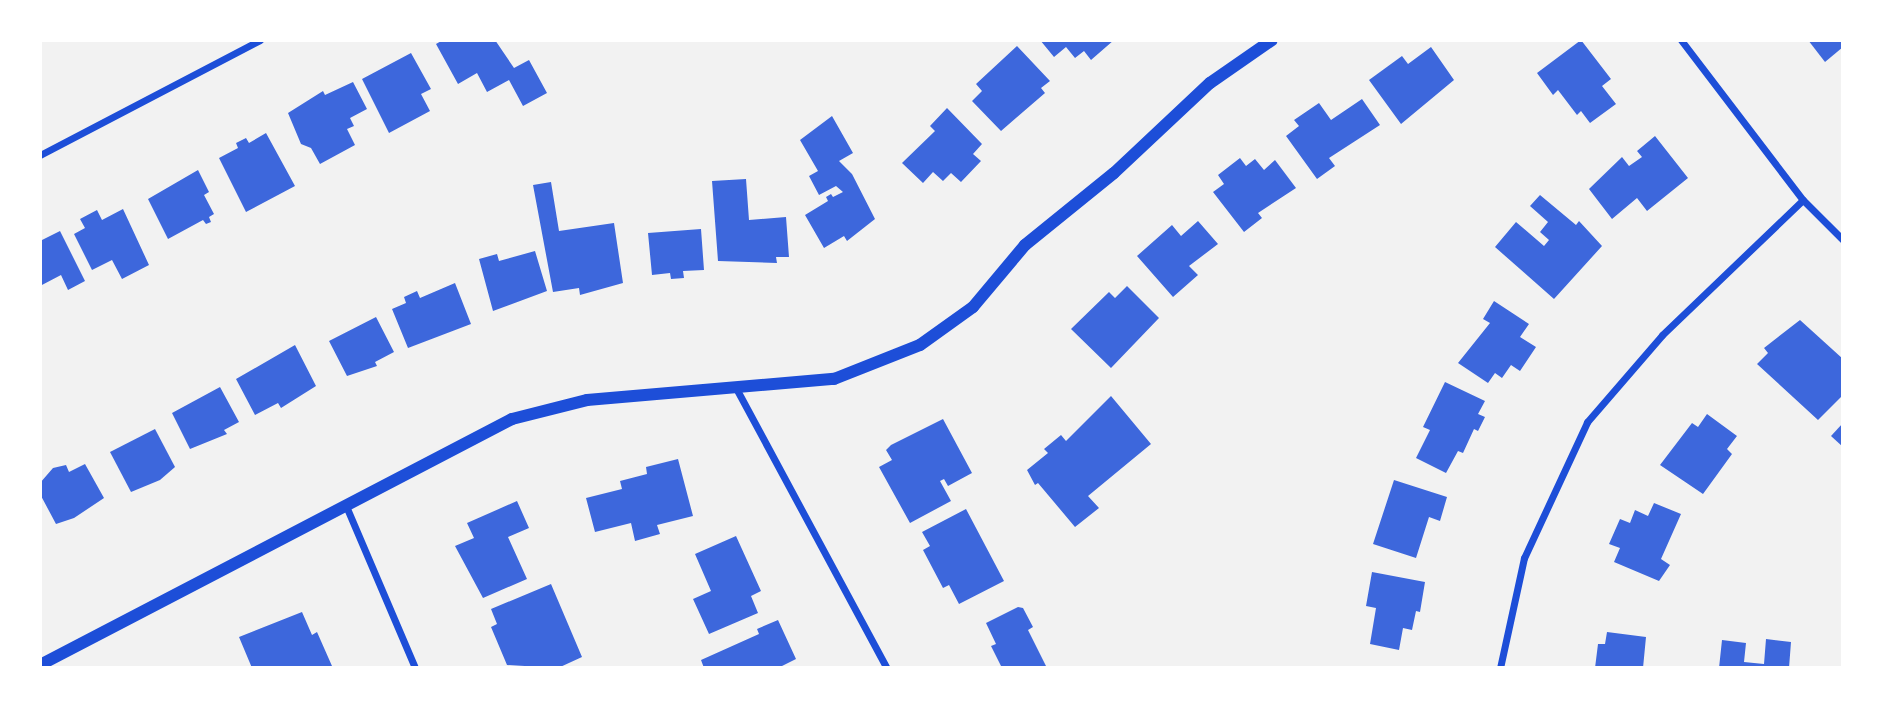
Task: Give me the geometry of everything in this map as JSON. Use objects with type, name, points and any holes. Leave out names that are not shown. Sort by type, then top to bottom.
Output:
[{"type":"street","points":[[40,155],[260,40]]},
{"type":"street","points":[[40,665],[512,419],[587,400],[737,390],[834,379],[920,345],[972,307],[1025,245],[1114,173],[1210,83],[1272,40]]},
{"type":"street","points":[[1681,40],[1803,200],[1843,240]]},
{"type":"street","points":[[1500,668],[1524,558],[1587,422],[1662,335],[1803,200]]},
{"type":"street","points":[[737,390],[887,668]]},
{"type":"street","points":[[346,506],[415,668]]},
{"type":"building","points":[[443,40],[495,40],[514,68],[529,60],[547,93],[523,106],[509,80],[487,92],[477,73],[458,84],[436,44]]},
{"type":"building","points":[[1040,40],[1114,40],[1091,60],[1084,51],[1075,58],[1066,47],[1054,57]]},
{"type":"building","points":[[1581,40],[1611,79],[1602,86],[1616,104],[1590,123],[1581,111],[1577,115],[1558,90],[1553,95],[1537,73]]},
{"type":"building","points":[[1808,40],[1843,40],[1843,47],[1825,62]]},
{"type":"building","points":[[1017,46],[1050,81],[1041,88],[1045,93],[1001,131],[972,101],[982,91],[976,84]]},
{"type":"building","points":[[1431,47],[1454,80],[1401,124],[1369,80],[1402,56],[1408,64]]},
{"type":"building","points":[[411,53],[431,89],[421,94],[430,111],[389,133],[362,79]]},
{"type":"building","points":[[353,82],[367,109],[350,118],[354,126],[347,129],[355,145],[320,164],[311,148],[301,144],[288,113],[323,91],[325,95]]},
{"type":"building","points":[[1362,99],[1380,125],[1329,158],[1335,166],[1317,179],[1286,136],[1299,126],[1294,120],[1319,103],[1331,120]]},
{"type":"building","points":[[947,108],[982,144],[973,154],[981,161],[961,182],[951,173],[943,181],[933,172],[923,183],[902,163],[935,131],[930,126]]},
{"type":"building","points":[[832,116],[853,153],[839,161],[852,174],[875,219],[847,241],[844,236],[824,248],[805,215],[828,201],[826,197],[843,192],[836,186],[819,195],[809,176],[818,171],[800,140]]},
{"type":"building","points":[[266,133],[295,186],[246,212],[219,158],[238,148],[236,143],[246,138],[249,143]]},
{"type":"building","points":[[1655,136],[1688,178],[1647,211],[1637,198],[1612,219],[1589,189],[1622,157],[1629,166],[1642,157],[1637,151]]},
{"type":"building","points":[[1240,158],[1246,166],[1255,159],[1264,170],[1275,160],[1296,188],[1258,213],[1262,218],[1244,232],[1213,192],[1224,184],[1218,175]]},
{"type":"building","points":[[198,170],[209,192],[204,195],[214,214],[209,217],[211,222],[206,224],[203,220],[168,239],[148,199]]},
{"type":"building","points":[[746,179],[749,220],[786,217],[789,257],[776,257],[777,263],[718,261],[712,181]]},
{"type":"building","points":[[551,182],[559,231],[614,223],[623,283],[580,295],[579,288],[553,292],[533,185]]},
{"type":"building","points":[[1540,195],[1576,225],[1579,221],[1602,246],[1554,299],[1495,247],[1516,222],[1544,246],[1549,240],[1540,232],[1548,222],[1530,206]]},
{"type":"building","points":[[123,209],[149,265],[122,279],[112,260],[92,270],[74,234],[85,228],[80,219],[97,210],[102,220]]},
{"type":"building","points":[[1198,221],[1218,244],[1189,266],[1198,275],[1173,297],[1137,256],[1172,225],[1181,236]]},
{"type":"building","points":[[701,229],[704,270],[683,271],[684,278],[671,279],[670,273],[652,275],[648,233]]},
{"type":"building","points":[[60,231],[85,281],[68,290],[61,275],[40,286],[40,241]]},
{"type":"building","points":[[535,251],[547,291],[493,311],[479,259],[497,254],[499,261]]},
{"type":"building","points":[[455,283],[471,324],[408,348],[392,309],[406,303],[404,297],[417,291],[420,298]]},
{"type":"building","points":[[1127,286],[1159,318],[1111,368],[1071,329],[1109,292],[1115,298]]},
{"type":"building","points":[[1494,301],[1529,324],[1520,337],[1536,347],[1520,371],[1511,365],[1502,378],[1495,373],[1488,383],[1458,363],[1490,323],[1483,319]]},
{"type":"building","points":[[376,317],[394,352],[375,362],[377,366],[347,376],[329,341]]},
{"type":"building","points":[[1800,320],[1843,359],[1843,395],[1818,420],[1757,364],[1768,353],[1764,348]]},
{"type":"building","points":[[295,345],[316,386],[281,408],[278,403],[255,415],[236,379]]},
{"type":"building","points":[[1445,382],[1485,401],[1478,414],[1485,417],[1478,431],[1474,429],[1463,453],[1458,451],[1446,473],[1416,458],[1430,430],[1423,427]]},
{"type":"building","points":[[220,387],[239,422],[224,430],[227,434],[190,449],[172,413]]},
{"type":"building","points":[[1111,396],[1151,444],[1088,496],[1099,508],[1075,527],[1038,483],[1035,485],[1027,470],[1048,453],[1044,449],[1061,435],[1066,441]]},
{"type":"building","points":[[1707,414],[1737,436],[1727,449],[1732,454],[1703,494],[1660,465],[1692,423],[1698,427]]},
{"type":"building","points":[[943,419],[972,473],[948,486],[944,479],[940,481],[951,501],[910,523],[879,467],[892,460],[886,450],[891,445]]},
{"type":"building","points":[[1843,423],[1843,447],[1831,436]]},
{"type":"building","points":[[155,429],[175,467],[160,480],[131,492],[110,452]]},
{"type":"building","points":[[678,459],[693,516],[657,525],[660,534],[635,541],[631,523],[595,532],[586,498],[622,489],[620,481],[647,474],[646,467]]},
{"type":"building","points":[[85,464],[104,498],[74,518],[56,524],[40,494],[40,483],[53,468],[66,465],[69,472]]},
{"type":"building","points":[[1394,480],[1447,497],[1440,521],[1429,517],[1416,558],[1373,544]]},
{"type":"building","points":[[517,501],[529,528],[508,537],[527,579],[483,598],[455,546],[474,538],[467,523]]},
{"type":"building","points":[[1654,503],[1681,514],[1661,559],[1670,565],[1659,581],[1614,562],[1620,548],[1609,544],[1620,519],[1630,523],[1635,510],[1648,516]]},
{"type":"building","points":[[966,509],[1004,581],[959,604],[949,585],[943,588],[923,550],[930,546],[922,532]]},
{"type":"building","points":[[736,536],[761,591],[751,596],[758,613],[709,634],[693,599],[711,591],[695,554]]},
{"type":"building","points":[[1372,572],[1425,582],[1420,612],[1416,611],[1412,630],[1403,628],[1399,650],[1370,644],[1376,608],[1366,606]]},
{"type":"building","points":[[551,584],[582,657],[558,668],[507,665],[491,627],[497,624],[491,609]]},
{"type":"building","points":[[1018,607],[1023,608],[1033,627],[1028,630],[1047,668],[1002,668],[991,646],[996,644],[986,623]]},
{"type":"building","points":[[302,612],[312,635],[317,632],[332,666],[252,668],[239,637]]},
{"type":"building","points":[[778,620],[796,659],[778,668],[704,668],[701,660],[759,634],[757,629]]},
{"type":"building","points":[[1607,632],[1646,637],[1643,668],[1595,668],[1598,644],[1605,644]]},
{"type":"building","points":[[1766,639],[1791,642],[1789,668],[1719,668],[1722,640],[1746,643],[1744,662],[1764,664]]}]
